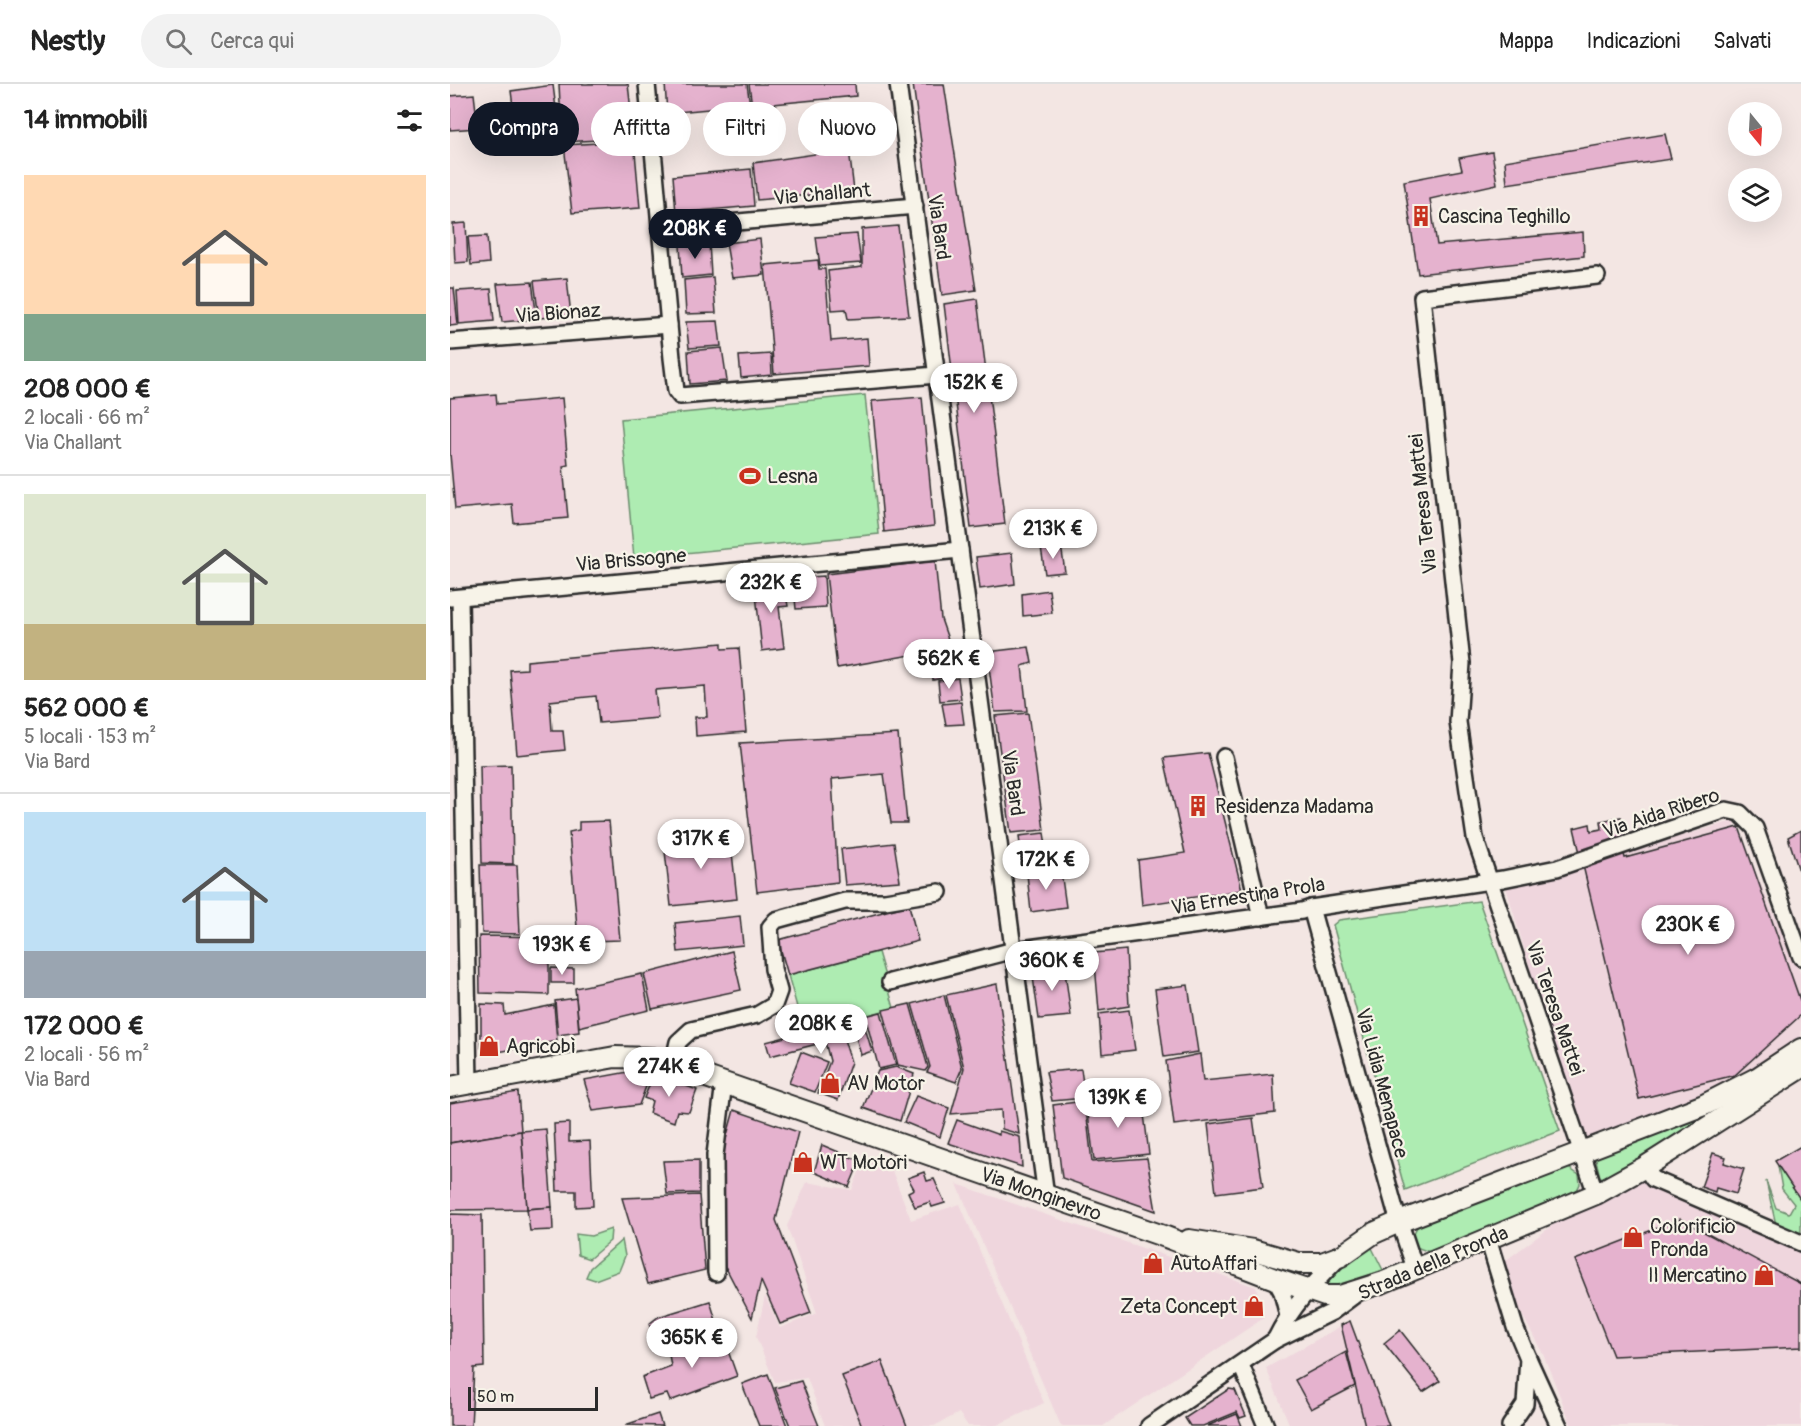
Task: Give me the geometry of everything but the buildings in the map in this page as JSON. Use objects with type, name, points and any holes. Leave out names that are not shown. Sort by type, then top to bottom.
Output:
[{"type":"street","points":[[647,84],[676,392],[687,398],[937,375]]},
{"type":"street","name":"Via Bard","points":[[898,84],[1046,1196]]},
{"type":"street","name":"Via Challant","points":[[661,229],[915,206]]},
{"type":"street","name":"Via Teresa Mattei","points":[[1582,1150],[1475,838],[1458,722],[1462,663],[1422,297],[1597,276]]},
{"type":"street","name":"Via Bionaz","points":[[450,342],[669,325]]},
{"type":"street","name":"Via Brissogne","points":[[455,598],[960,550]]},
{"type":"street","points":[[455,598],[460,1085]]},
{"type":"street","points":[[1224,757],[1261,917]]},
{"type":"street","name":"Via Aida Ribero","points":[[1488,880],[1505,879],[1582,861],[1726,810],[1740,813],[1755,828],[1801,957]]},
{"type":"street","name":"Via Ernestina Prola","points":[[890,982],[1014,950],[1261,917],[1488,880]]},
{"type":"street","points":[[673,1064],[678,1042],[691,1030],[757,1015],[774,1005],[779,991],[773,969],[770,927],[776,920],[845,901],[885,902],[939,892]]},
{"type":"street","name":"Via Lidia Menapace","points":[[1311,908],[1399,1222],[1415,1268]]},
{"type":"street","points":[[1166,1238],[1253,1250],[1307,1264],[1322,1263],[1341,1256],[1374,1233],[1399,1222],[1582,1150],[1704,1106],[1757,1078],[1801,1049]]},
{"type":"street","name":"Via Monginevro","points":[[460,1085],[615,1058],[652,1058],[1325,1296],[1340,1296],[1358,1292]]},
{"type":"street","name":"Strada della Pronda","points":[[1149,1426],[1275,1340],[1332,1312],[1358,1292],[1596,1194],[1645,1167],[1801,1068]]},
{"type":"street","points":[[716,1273],[715,1155],[724,1082]]},
{"type":"street","points":[[1582,1150],[1596,1194]]},
{"type":"street","points":[[1645,1167],[1653,1179],[1801,1243]]},
{"type":"street","points":[[1488,1239],[1515,1327],[1559,1426]]},
{"type":"street","name":"Strada della Pronda","points":[[1275,1340],[1288,1316],[1307,1290],[1341,1256]]},
{"type":"street","points":[[1275,1279],[1282,1292],[1288,1316]]},
{"type":"street","points":[[1510,1426],[1525,1404],[1528,1358]]},
{"type":"street","points":[[1241,1365],[1266,1426]]},
{"type":"shaded area","points":[[1733,821],[1801,975],[1801,1053],[1645,1167],[1801,1239],[1801,1426],[1572,1426],[1543,1354],[1497,1267],[1596,1193],[1506,887]]},
{"type":"shaded area","points":[[866,1155],[889,1163],[911,1220],[960,1204],[1044,1403],[995,1426],[968,1426],[959,1413],[934,1426],[825,1426],[807,1378],[775,1382],[756,1337],[765,1296],[780,1328],[817,1313],[787,1226],[807,1182],[852,1190]]},
{"type":"shaded area","points":[[957,1184],[1256,1287],[1265,1317],[1103,1426],[1061,1426]]},
{"type":"shaded area","points":[[1350,1321],[1390,1426],[1290,1426],[1266,1368]]},
{"type":"green space","name":"Lesna","points":[[865,395],[879,534],[634,558],[621,419]]},
{"type":"green space","points":[[1479,901],[1560,1131],[1405,1190],[1333,925],[1339,920]]},
{"type":"green space","points":[[878,952],[894,1008],[804,1032],[788,975]]},
{"type":"green space","points":[[1729,1107],[1639,1163],[1604,1178],[1600,1177],[1595,1156]]},
{"type":"green space","points":[[1778,1166],[1801,1199],[1801,1238],[1776,1225],[1766,1181],[1776,1208],[1789,1213],[1794,1204],[1782,1189]]},
{"type":"green space","points":[[1567,1167],[1579,1175],[1580,1184],[1576,1192],[1432,1253],[1416,1247],[1412,1237],[1418,1225]]},
{"type":"green space","points":[[611,1229],[610,1241],[589,1259],[578,1255],[576,1234],[591,1236]]},
{"type":"green space","points":[[622,1240],[625,1256],[619,1271],[595,1280],[586,1277],[590,1268]]},
{"type":"green space","points":[[1371,1246],[1383,1270],[1329,1291],[1319,1282]]},
{"type":"place","name":"Cascina Teghillo","points":[[1421,216]]},
{"type":"place","name":"Lesna","points":[[750,476]]},
{"type":"place","name":"Residenza Madama","points":[[1198,806]]},
{"type":"place","name":"Agricobì","points":[[489,1046]]},
{"type":"place","name":"AV Motor","points":[[830,1083]]},
{"type":"place","name":"WT Motori","points":[[803,1162]]},
{"type":"place","name":"Colorificio Pronda","points":[[1633,1237]]},
{"type":"place","name":"AutoAffari","points":[[1153,1263]]},
{"type":"place","name":"Il Mercatino","points":[[1764,1275]]},
{"type":"place","name":"Zeta Concept","points":[[1254,1306]]}]
